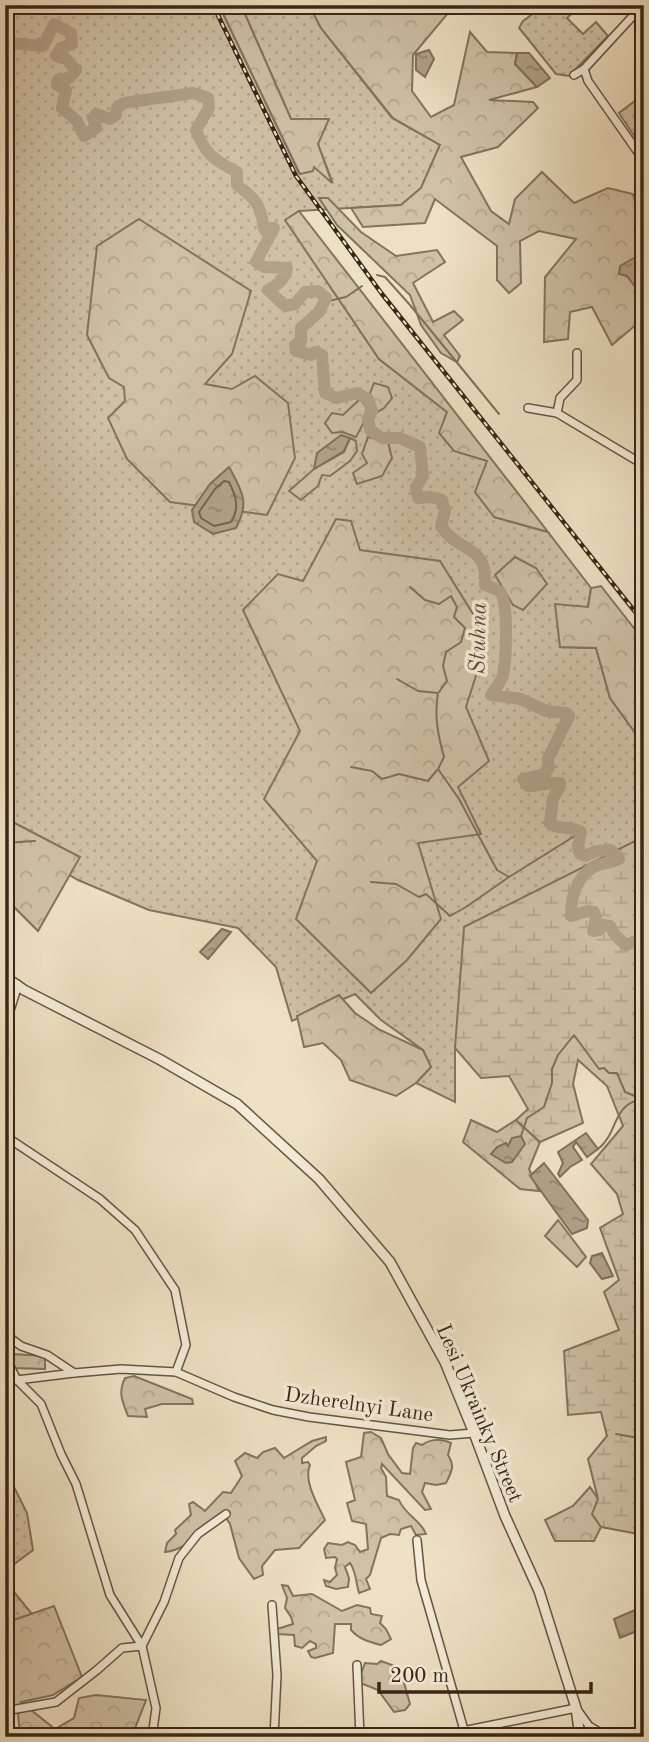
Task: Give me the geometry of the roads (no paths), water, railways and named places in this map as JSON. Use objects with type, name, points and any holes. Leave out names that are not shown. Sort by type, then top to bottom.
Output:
[{"type":"street","points":[[574,75],[584,69],[643,5]]},
{"type":"street","points":[[584,69],[587,81],[644,161]]},
{"type":"street","points":[[557,413],[560,398],[577,380],[577,353]]},
{"type":"street","points":[[528,408],[557,413],[644,465]]},
{"type":"street","name":"Lesi Ukrainky Street","points":[[5,977],[237,1104],[319,1178],[390,1262],[445,1362],[505,1516],[539,1591],[576,1708],[580,1737]]},
{"type":"street","points":[[5,1023],[17,985]]},
{"type":"street","points":[[5,1136],[100,1199],[135,1230],[175,1290],[186,1345],[176,1372]]},
{"type":"street","points":[[5,1334],[21,1346],[47,1355],[74,1373]]},
{"type":"street","points":[[5,1356],[17,1380],[41,1404],[76,1484],[110,1595],[142,1646],[156,1709],[152,1737]]},
{"type":"street","name":"Dzherelnyi Lane","points":[[17,1380],[121,1369],[176,1372],[233,1397],[272,1410],[450,1435],[474,1433]]},
{"type":"street","points":[[5,1380],[17,1380]]},
{"type":"street","points":[[142,1646],[164,1602],[179,1558],[198,1534],[226,1514]]},
{"type":"street","points":[[417,1541],[421,1580],[464,1730]]},
{"type":"street","points":[[272,1605],[277,1675],[274,1737]]},
{"type":"street","points":[[5,1711],[56,1702],[90,1677],[122,1648],[142,1646]]},
{"type":"street","points":[[357,1665],[360,1737]]},
{"type":"street","points":[[427,1737],[452,1735],[464,1730],[576,1708],[589,1726],[608,1737]]},
{"type":"water","points":[[429,50],[434,59],[425,77],[416,70],[416,54]]},
{"type":"water","points":[[517,53],[529,53],[550,78],[537,87],[515,64]]},
{"type":"water","points":[[634,258],[643,260],[642,275],[636,288],[627,276],[619,274],[620,266]]},
{"type":"water","points":[[341,435],[350,438],[344,451],[314,469],[317,453]]},
{"type":"water","points":[[229,467],[241,490],[243,511],[236,528],[213,534],[194,522],[192,510],[210,484]]},
{"type":"water","points":[[222,929],[231,932],[208,959],[200,952]]},
{"type":"water","points":[[586,1133],[598,1149],[587,1157],[576,1142],[573,1147],[582,1160],[560,1177],[558,1174],[563,1163],[558,1152]]},
{"type":"water","points":[[521,1136],[525,1144],[512,1162],[506,1163],[491,1154],[497,1147],[506,1143],[508,1146],[512,1138]]},
{"type":"water","points":[[544,1163],[588,1220],[587,1228],[572,1234],[530,1176]]},
{"type":"water","points":[[602,1253],[613,1276],[602,1279],[590,1263],[592,1256]]},
{"type":"water","points":[[644,1606],[644,1628],[620,1638],[614,1619]]},
{"type":"waterway","name":"Stuhna","points":[[5,40],[9,43],[43,46],[54,24],[71,33],[72,44],[61,48],[56,56],[66,59],[76,70],[69,78],[58,80],[57,85],[66,90],[62,108],[77,121],[84,136],[96,128],[93,118],[96,114],[110,119],[124,103],[193,93],[208,98],[209,108],[196,130],[199,138],[211,156],[237,172],[237,185],[256,203],[264,229],[274,228],[256,262],[264,267],[287,268],[281,281],[268,290],[285,306],[295,304],[305,292],[318,291],[326,298],[319,312],[301,328],[301,341],[295,345],[296,351],[322,355],[325,393],[337,398],[357,393],[368,399],[372,411],[368,418],[370,430],[382,438],[400,438],[420,447],[423,476],[416,487],[418,498],[442,500],[445,511],[441,526],[455,541],[477,555],[485,572],[485,585],[500,592],[503,598],[506,632],[504,668],[501,680],[491,695],[521,699],[546,711],[566,713],[569,716],[548,759],[549,767],[545,774],[523,779],[528,786],[560,783],[553,798],[550,824],[581,832],[578,846],[580,854],[585,856],[596,851],[611,850],[619,859],[596,866],[584,875],[574,894],[571,916],[594,912],[596,918],[593,931],[599,930],[603,925],[610,926],[626,945],[638,940],[644,931]]},
{"type":"waterway","points":[[377,275],[385,277],[410,305],[499,414]]},
{"type":"waterway","points":[[324,302],[346,297],[362,286]]},
{"type":"waterway","points":[[410,587],[425,600],[439,604],[451,596],[457,607],[454,617],[465,628],[461,642],[446,652],[443,666],[447,681],[439,692]]},
{"type":"waterway","points":[[397,679],[418,691],[438,693],[437,725],[444,757],[438,769],[459,799],[497,870],[509,877],[581,832]]},
{"type":"waterway","points":[[351,767],[372,771],[382,779],[399,774],[428,781],[437,770]]},
{"type":"waterway","points":[[5,843],[35,841]]},
{"type":"waterway","points":[[371,882],[396,884],[419,897],[426,894],[450,916],[509,877]]},
{"type":"waterway","name":"Stuhna","points":[[644,1009],[639,1014],[644,1023]]},
{"type":"waterway","points":[[521,1136],[527,1118],[544,1107],[552,1083],[552,1069],[558,1055],[574,1035],[599,1069],[617,1073],[625,1092],[642,1099]]},
{"type":"waterway","points":[[598,1149],[605,1143],[625,1107],[632,1102],[642,1099],[644,1101]]},
{"type":"waterway","points":[[616,1434],[644,1439]]},
{"type":"railway","points":[[213,5],[296,176],[382,294],[644,623]]}]
